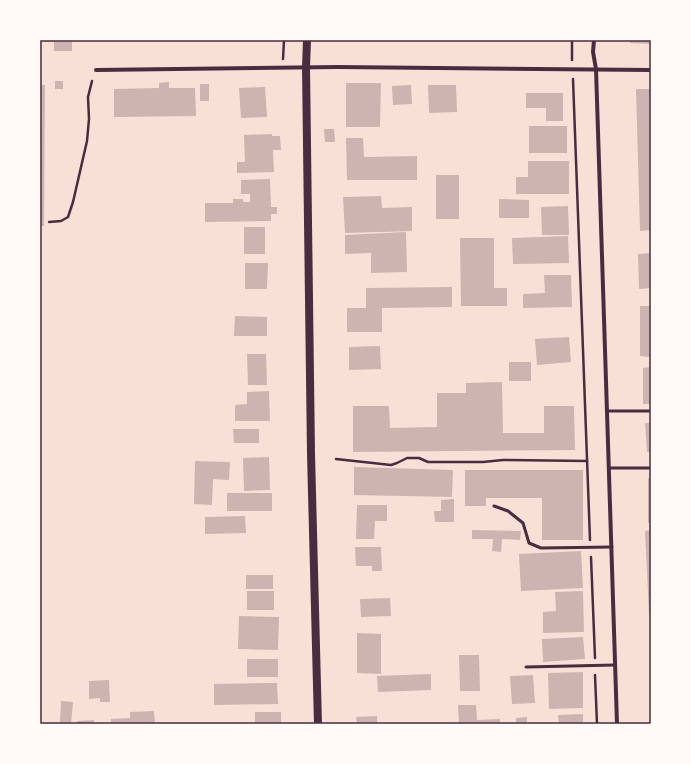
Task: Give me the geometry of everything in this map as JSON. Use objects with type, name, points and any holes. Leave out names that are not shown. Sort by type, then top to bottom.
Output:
[{"type":"main road","points":[[307,40],[306,67],[311,454],[318,724]]},
{"type":"street","points":[[594,40],[593,52],[596,69],[617,724]]},
{"type":"street","points":[[96,70],[283,67],[651,70]]},
{"type":"lane","points":[[607,411],[651,411]]},
{"type":"lane","points":[[609,468],[651,468]]},
{"type":"lane","points":[[494,506],[508,512],[523,523],[529,543],[541,548],[612,546]]},
{"type":"lane","points":[[526,667],[615,665]]},
{"type":"path","points":[[283,67],[284,40]]},
{"type":"path","points":[[572,40],[571,52],[573,69],[597,724]]},
{"type":"path","points":[[50,222],[61,221],[68,217],[74,202],[87,140],[89,119],[88,97],[92,82]]},
{"type":"path","points":[[336,459],[391,465],[407,458],[419,458],[428,462],[483,462],[503,460],[587,461]]},
{"type":"building","points":[[54,40],[72,40],[72,51],[54,51]]},
{"type":"building","points":[[630,40],[651,40],[651,44],[630,43]]},
{"type":"building","points":[[55,81],[63,81],[63,89],[55,89]]},
{"type":"building","points":[[169,82],[169,88],[195,88],[196,116],[114,117],[114,89],[159,88],[159,83]]},
{"type":"building","points":[[346,83],[381,83],[380,127],[346,127]]},
{"type":"building","points":[[200,84],[209,84],[209,101],[200,101]]},
{"type":"building","points":[[40,85],[45,85],[44,226],[40,226]]},
{"type":"building","points":[[411,85],[412,104],[393,105],[392,86]]},
{"type":"building","points":[[428,85],[456,85],[457,112],[429,113]]},
{"type":"building","points":[[265,87],[267,117],[241,118],[239,88]]},
{"type":"building","points":[[636,89],[651,89],[651,230],[640,231]]},
{"type":"building","points":[[526,93],[563,93],[563,121],[546,121],[546,108],[526,108]]},
{"type":"building","points":[[529,126],[567,126],[567,153],[529,153]]},
{"type":"building","points":[[324,129],[334,129],[335,142],[325,142]]},
{"type":"building","points":[[272,134],[272,136],[280,136],[281,150],[273,150],[274,172],[237,173],[237,162],[245,162],[244,135]]},
{"type":"building","points":[[346,138],[363,138],[364,157],[417,156],[417,180],[347,180]]},
{"type":"building","points":[[528,161],[569,161],[569,194],[516,194],[516,177],[528,177]]},
{"type":"building","points":[[436,175],[459,175],[459,219],[436,219]]},
{"type":"building","points":[[270,179],[271,207],[277,207],[277,214],[271,214],[271,221],[205,222],[205,203],[233,203],[233,199],[243,199],[243,202],[250,202],[250,194],[241,194],[241,180]]},
{"type":"building","points":[[381,196],[382,208],[412,207],[412,231],[345,233],[343,197]]},
{"type":"building","points":[[499,199],[529,200],[529,218],[499,218]]},
{"type":"building","points":[[568,206],[569,235],[542,235],[541,207]]},
{"type":"building","points":[[244,227],[265,227],[265,254],[244,254]]},
{"type":"building","points":[[406,232],[407,272],[371,273],[371,253],[345,254],[345,235]]},
{"type":"building","points":[[568,236],[569,263],[513,264],[512,238]]},
{"type":"building","points":[[460,238],[494,238],[494,288],[507,288],[507,306],[461,306]]},
{"type":"building","points":[[651,253],[651,288],[639,289],[638,254]]},
{"type":"building","points":[[245,263],[268,263],[267,289],[245,289]]},
{"type":"building","points":[[544,275],[571,275],[572,307],[523,308],[523,294],[545,293]]},
{"type":"building","points":[[452,287],[452,307],[382,308],[382,332],[347,332],[347,308],[366,308],[366,288]]},
{"type":"building","points":[[640,306],[651,306],[651,357],[640,356]]},
{"type":"building","points":[[235,316],[267,317],[267,336],[234,336]]},
{"type":"building","points":[[569,337],[571,362],[537,365],[535,339]]},
{"type":"building","points":[[380,346],[381,369],[349,370],[349,347]]},
{"type":"building","points":[[247,354],[266,354],[267,385],[248,385]]},
{"type":"building","points":[[509,362],[531,362],[531,381],[509,381]]},
{"type":"building","points":[[651,367],[651,404],[643,404],[643,368]]},
{"type":"building","points":[[502,382],[503,433],[544,433],[544,406],[574,406],[575,450],[353,452],[353,406],[389,406],[390,428],[437,427],[437,393],[466,393],[466,383]]},
{"type":"building","points":[[269,391],[270,421],[235,421],[235,405],[247,404],[247,392]]},
{"type":"building","points":[[645,423],[651,423],[651,452],[647,452]]},
{"type":"building","points":[[233,429],[259,429],[259,443],[234,443]]},
{"type":"building","points":[[269,457],[270,490],[244,491],[243,458]]},
{"type":"building","points":[[195,461],[230,462],[229,480],[213,479],[212,505],[194,504]]},
{"type":"building","points":[[354,467],[453,470],[452,497],[354,495]]},
{"type":"building","points":[[465,470],[583,470],[583,540],[542,540],[542,498],[486,498],[486,506],[465,506]]},
{"type":"building","points":[[648,478],[651,478],[651,523],[648,523]]},
{"type":"building","points":[[227,493],[272,493],[272,511],[227,511]]},
{"type":"building","points":[[454,499],[454,522],[435,522],[434,511],[441,511],[441,500]]},
{"type":"building","points":[[357,505],[387,505],[387,521],[375,521],[374,539],[356,539]]},
{"type":"building","points":[[245,516],[246,533],[205,534],[205,517]]},
{"type":"building","points":[[472,530],[521,531],[520,540],[502,539],[501,552],[492,551],[493,539],[472,539]]},
{"type":"building","points":[[651,530],[651,614],[649,614],[645,531]]},
{"type":"building","points":[[355,547],[381,547],[382,571],[372,571],[372,566],[356,566]]},
{"type":"building","points":[[581,551],[583,588],[521,591],[519,554]]},
{"type":"building","points":[[246,575],[273,575],[273,589],[246,589]]},
{"type":"building","points":[[247,591],[274,591],[274,610],[247,610]]},
{"type":"building","points":[[583,591],[584,632],[543,633],[543,612],[556,611],[555,592]]},
{"type":"building","points":[[390,598],[391,616],[361,617],[360,599]]},
{"type":"building","points":[[239,616],[279,617],[278,650],[238,649]]},
{"type":"building","points":[[357,633],[381,634],[381,674],[357,673]]},
{"type":"building","points":[[583,637],[585,659],[543,662],[542,639]]},
{"type":"building","points":[[459,655],[479,655],[480,691],[460,691]]},
{"type":"building","points":[[247,659],[278,659],[278,677],[247,677]]},
{"type":"building","points":[[583,672],[583,708],[549,709],[548,673]]},
{"type":"building","points":[[431,674],[431,690],[378,692],[377,676]]},
{"type":"building","points":[[533,675],[535,703],[512,704],[510,676]]},
{"type":"building","points":[[109,680],[110,702],[100,702],[100,698],[89,699],[89,681]]},
{"type":"building","points":[[277,683],[278,704],[214,705],[214,684]]},
{"type":"building","points":[[61,701],[73,702],[71,724],[60,724]]},
{"type":"building","points":[[458,705],[476,705],[477,720],[500,719],[500,724],[459,724]]},
{"type":"building","points":[[154,711],[155,724],[111,724],[111,719],[130,718],[130,712]]},
{"type":"building","points":[[255,712],[281,712],[281,724],[255,724]]},
{"type":"building","points":[[583,714],[583,724],[559,724],[558,715]]},
{"type":"building","points":[[377,716],[377,724],[357,724],[356,717]]},
{"type":"building","points":[[527,717],[527,724],[516,724],[516,718]]},
{"type":"building","points":[[94,720],[94,724],[78,724],[77,721]]}]
